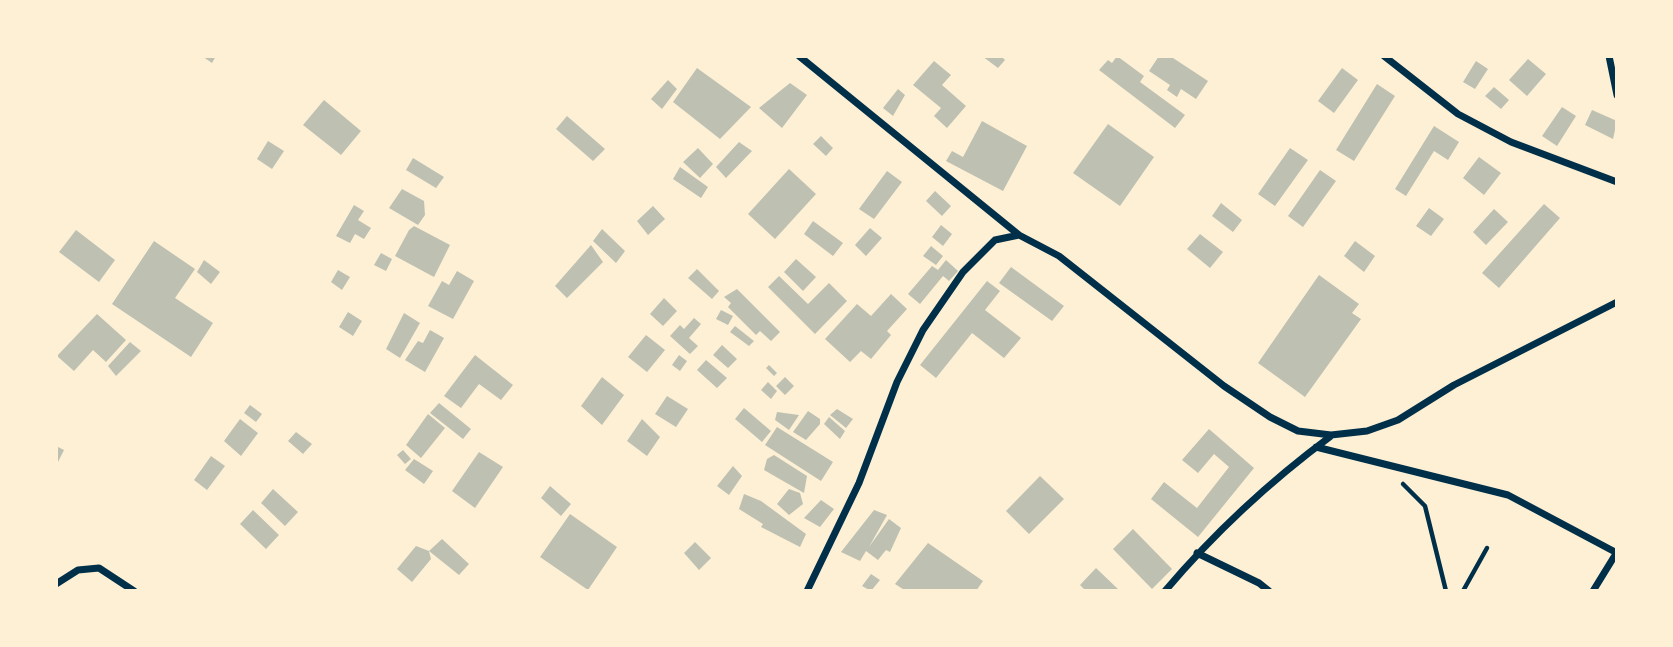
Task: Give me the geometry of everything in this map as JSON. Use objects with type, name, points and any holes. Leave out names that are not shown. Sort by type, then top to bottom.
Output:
[{"type":"street","points":[[799,56],[1019,236],[1069,263],[1153,331],[1270,417],[1298,431],[1331,435],[1367,431],[1398,419],[1454,385],[1617,302]]},
{"type":"street","points":[[1384,56],[1458,114],[1511,142],[1617,181]]},
{"type":"street","points":[[1609,56],[1617,95]]},
{"type":"street","points":[[807,591],[859,483],[897,382],[923,330],[963,272],[995,240],[1019,236]]},
{"type":"street","points":[[1165,591],[1197,554],[1270,481],[1331,435]]},
{"type":"street","points":[[1316,447],[1508,495],[1617,553],[1593,591]]},
{"type":"street","points":[[1197,554],[1259,583],[1269,591]]},
{"type":"street","points":[[56,584],[78,570],[99,568],[134,591]]},
{"type":"path","points":[[1383,463],[1425,506],[1446,591]]},
{"type":"path","points":[[1463,591],[1487,548]]},
{"type":"building","points":[[202,56],[216,56],[212,63]]},
{"type":"building","points":[[982,56],[1001,56],[1005,60],[998,68]]},
{"type":"building","points":[[1117,56],[1144,76],[1140,82],[1185,115],[1175,128],[1099,70],[1108,60],[1112,63]]},
{"type":"building","points":[[1159,56],[1170,56],[1208,81],[1196,99],[1181,89],[1177,97],[1167,90],[1170,85],[1149,71]]},
{"type":"building","points":[[1528,59],[1546,74],[1527,96],[1509,80]]},
{"type":"building","points":[[934,61],[951,75],[942,85],[966,106],[947,128],[934,116],[941,108],[913,85]]},
{"type":"building","points":[[1476,61],[1488,69],[1475,89],[1463,82]]},
{"type":"building","points":[[697,68],[751,107],[720,139],[673,102]]},
{"type":"building","points":[[1342,68],[1358,80],[1334,113],[1318,101]]},
{"type":"building","points":[[668,80],[677,89],[662,109],[651,99]]},
{"type":"building","points":[[790,83],[807,95],[782,128],[759,108]]},
{"type":"building","points":[[1377,84],[1395,96],[1354,161],[1336,150]]},
{"type":"building","points":[[1494,87],[1509,100],[1501,109],[1485,96]]},
{"type":"building","points":[[898,89],[905,95],[893,116],[883,108]]},
{"type":"building","points":[[324,100],[361,131],[341,155],[303,125]]},
{"type":"building","points":[[1562,107],[1576,116],[1557,146],[1542,136]]},
{"type":"building","points":[[1592,110],[1617,121],[1613,139],[1585,125]]},
{"type":"building","points":[[567,116],[605,149],[593,161],[556,129]]},
{"type":"building","points":[[982,121],[1027,146],[1003,191],[946,161],[952,151],[963,157]]},
{"type":"building","points":[[1108,124],[1154,157],[1120,206],[1073,173]]},
{"type":"building","points":[[1434,126],[1459,142],[1448,160],[1434,151],[1406,196],[1395,189]]},
{"type":"building","points":[[821,136],[833,148],[826,156],[813,144]]},
{"type":"building","points":[[268,141],[284,151],[272,169],[257,159]]},
{"type":"building","points":[[739,142],[752,151],[726,178],[716,167]]},
{"type":"building","points":[[698,148],[713,164],[700,178],[683,162]]},
{"type":"building","points":[[1290,148],[1308,160],[1275,206],[1258,194]]},
{"type":"building","points":[[1479,157],[1501,173],[1484,195],[1463,178]]},
{"type":"building","points":[[413,158],[444,177],[436,188],[406,170]]},
{"type":"building","points":[[680,167],[708,187],[701,198],[673,179]]},
{"type":"building","points":[[789,169],[816,194],[775,239],[748,214]]},
{"type":"building","points":[[1320,170],[1336,181],[1303,227],[1288,216]]},
{"type":"building","points":[[887,171],[902,182],[874,219],[859,209]]},
{"type":"building","points":[[402,189],[424,201],[425,215],[418,225],[389,208]]},
{"type":"building","points":[[935,191],[951,206],[942,216],[926,201]]},
{"type":"building","points":[[1221,203],[1242,220],[1233,232],[1212,216]]},
{"type":"building","points":[[1544,204],[1560,218],[1499,288],[1482,273]]},
{"type":"building","points":[[354,205],[364,211],[358,220],[371,228],[364,239],[355,234],[350,243],[336,236]]},
{"type":"building","points":[[653,206],[665,219],[648,235],[637,221]]},
{"type":"building","points":[[1429,208],[1444,219],[1431,236],[1416,226]]},
{"type":"building","points":[[1494,209],[1508,222],[1486,245],[1473,232]]},
{"type":"building","points":[[813,221],[843,243],[833,256],[804,234]]},
{"type":"building","points":[[941,225],[952,234],[943,246],[932,237]]},
{"type":"building","points":[[414,226],[450,245],[434,277],[395,256]]},
{"type":"building","points":[[870,228],[882,238],[866,256],[855,245]]},
{"type":"building","points":[[602,229],[625,251],[616,263],[593,241]]},
{"type":"building","points":[[76,230],[115,260],[99,282],[59,252]]},
{"type":"building","points":[[1200,234],[1223,252],[1210,268],[1187,249]]},
{"type":"building","points":[[154,241],[195,269],[175,298],[213,323],[191,357],[112,304]]},
{"type":"building","points":[[1355,241],[1375,256],[1364,272],[1344,256]]},
{"type":"building","points":[[591,245],[603,262],[567,298],[555,286]]},
{"type":"building","points":[[931,246],[943,256],[936,265],[923,256]]},
{"type":"building","points":[[381,253],[392,259],[386,271],[374,265]]},
{"type":"building","points":[[796,259],[816,277],[803,291],[784,272]]},
{"type":"building","points":[[204,260],[220,272],[211,284],[197,272]]},
{"type":"building","points":[[946,260],[958,271],[949,281],[943,276],[920,304],[908,294],[932,266],[938,270]]},
{"type":"building","points":[[1011,267],[1064,306],[1052,321],[999,283]]},
{"type":"building","points":[[697,269],[719,291],[712,299],[688,278]]},
{"type":"building","points":[[338,270],[350,277],[342,290],[331,282]]},
{"type":"building","points":[[457,271],[474,281],[453,319],[428,306],[442,281],[449,285]]},
{"type":"building","points":[[1319,275],[1359,304],[1352,313],[1361,319],[1305,397],[1258,363]]},
{"type":"building","points":[[779,276],[808,304],[829,283],[847,301],[815,334],[768,287]]},
{"type":"building","points":[[987,281],[1000,291],[985,310],[1021,338],[1004,358],[972,333],[936,378],[920,365]]},
{"type":"building","points":[[737,289],[780,332],[771,341],[760,331],[756,335],[728,307],[731,303],[724,297]]},
{"type":"building","points":[[891,294],[907,309],[887,331],[891,335],[871,359],[861,351],[850,362],[825,339],[857,304],[871,316]]},
{"type":"building","points":[[664,298],[677,311],[663,326],[650,314]]},
{"type":"building","points":[[721,310],[733,316],[728,325],[716,319]]},
{"type":"building","points":[[348,312],[362,321],[353,336],[339,327]]},
{"type":"building","points":[[404,313],[420,323],[400,358],[386,349]]},
{"type":"building","points":[[97,314],[126,340],[106,362],[93,350],[74,371],[57,356]]},
{"type":"building","points":[[694,318],[701,324],[689,338],[698,346],[690,354],[670,336],[680,325],[684,329]]},
{"type":"building","points":[[735,326],[754,341],[749,346],[730,332]]},
{"type":"building","points":[[430,330],[444,338],[425,372],[405,360],[418,341],[423,343]]},
{"type":"building","points":[[646,335],[665,350],[647,372],[628,357]]},
{"type":"building","points":[[130,342],[141,351],[116,376],[108,366]]},
{"type":"building","points":[[722,345],[737,359],[728,368],[713,355]]},
{"type":"building","points":[[475,355],[513,385],[501,400],[479,384],[461,408],[444,396]]},
{"type":"building","points":[[679,355],[687,361],[680,371],[672,365]]},
{"type":"building","points":[[706,360],[727,378],[717,388],[697,370]]},
{"type":"building","points":[[769,365],[777,373],[774,376],[766,368]]},
{"type":"building","points":[[602,377],[624,395],[602,425],[581,406]]},
{"type":"building","points":[[785,377],[794,386],[785,395],[776,386]]},
{"type":"building","points":[[768,382],[777,391],[771,399],[761,390]]},
{"type":"building","points":[[667,396],[688,409],[676,427],[655,414]]},
{"type":"building","points":[[439,403],[471,429],[463,439],[430,413]]},
{"type":"building","points":[[250,405],[262,414],[256,422],[244,413]]},
{"type":"building","points":[[744,408],[771,431],[762,442],[735,419]]},
{"type":"building","points":[[837,409],[853,419],[846,428],[830,415]]},
{"type":"building","points":[[808,411],[820,419],[820,424],[806,440],[793,432]]},
{"type":"building","points":[[777,412],[799,415],[789,430],[775,420]]},
{"type":"building","points":[[428,414],[445,428],[421,458],[406,445]]},
{"type":"building","points":[[829,417],[845,431],[840,439],[824,424]]},
{"type":"building","points":[[240,419],[258,433],[241,456],[224,441]]},
{"type":"building","points":[[642,419],[660,437],[647,456],[627,441]]},
{"type":"building","points":[[777,427],[833,462],[821,481],[765,445]]},
{"type":"building","points":[[1209,429],[1254,468],[1198,537],[1151,499],[1164,482],[1197,508],[1229,467],[1214,454],[1198,473],[1182,460]]},
{"type":"building","points":[[296,432],[312,444],[303,454],[288,441]]},
{"type":"building","points":[[56,446],[64,450],[56,466]]},
{"type":"building","points":[[403,450],[411,459],[405,464],[397,455]]},
{"type":"building","points":[[479,452],[503,467],[475,508],[452,491]]},
{"type":"building","points":[[774,455],[807,476],[804,493],[764,470],[767,459]]},
{"type":"building","points":[[211,456],[225,466],[207,490],[194,480]]},
{"type":"building","points":[[414,459],[433,471],[424,484],[405,470]]},
{"type":"building","points":[[733,466],[742,476],[729,495],[717,486]]},
{"type":"building","points":[[1040,476],[1064,499],[1029,534],[1006,511]]},
{"type":"building","points":[[550,486],[571,504],[561,516],[541,498]]},
{"type":"building","points":[[273,489],[298,512],[285,526],[261,503]]},
{"type":"building","points":[[789,489],[800,493],[803,504],[789,515],[777,504]]},
{"type":"building","points":[[744,494],[761,501],[806,534],[800,547],[761,527],[763,524],[739,509]]},
{"type":"building","points":[[821,500],[834,509],[820,527],[804,518]]},
{"type":"building","points":[[253,510],[279,535],[266,549],[240,524]]},
{"type":"building","points":[[874,510],[887,515],[869,547],[889,519],[901,528],[890,552],[886,550],[878,560],[866,551],[860,561],[841,552]]},
{"type":"building","points":[[570,514],[617,547],[588,590],[540,557]]},
{"type":"building","points":[[1133,529],[1172,569],[1152,589],[1113,549]]},
{"type":"building","points":[[442,539],[469,564],[459,575],[429,551]]},
{"type":"building","points":[[695,542],[711,558],[699,570],[684,553]]},
{"type":"building","points":[[928,543],[983,581],[976,591],[906,591],[895,584]]},
{"type":"building","points":[[416,546],[429,551],[431,559],[412,582],[397,569]]},
{"type":"building","points":[[1096,568],[1120,591],[1086,591],[1080,585]]},
{"type":"building","points":[[871,574],[880,580],[871,591],[862,586]]}]
